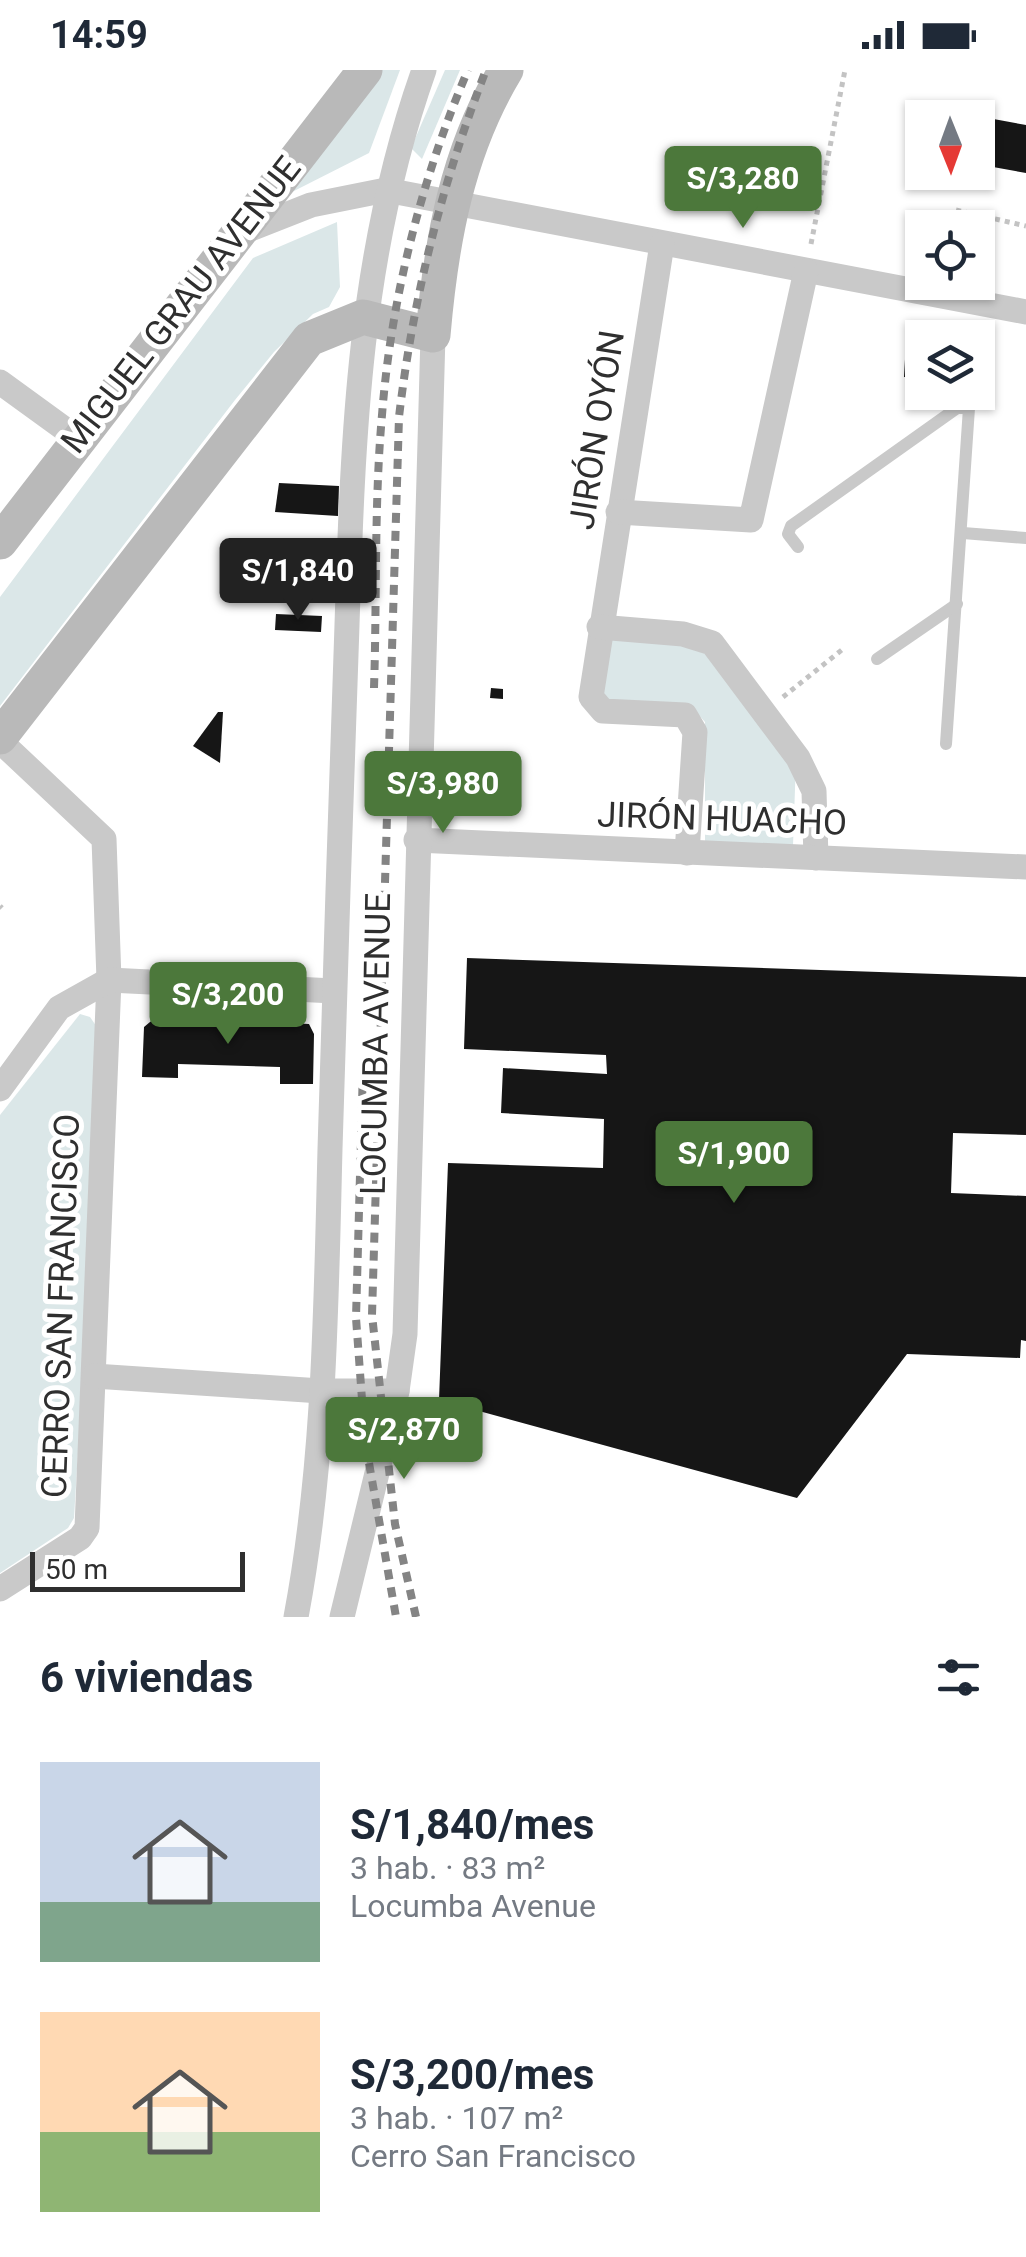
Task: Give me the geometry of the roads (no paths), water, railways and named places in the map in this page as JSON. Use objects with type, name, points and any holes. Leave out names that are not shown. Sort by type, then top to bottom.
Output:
[{"type":"main road","name":"MIGUEL GRAU AVENUE","points":[[0,542],[365,70]]},
{"type":"main road","points":[[0,739],[308,339],[364,318],[433,335],[451,204],[468,150],[506,70]]},
{"type":"street","name":"LOCUMBA AVENUE","points":[[296,1617],[305,1568],[321,1391],[351,501],[364,318],[386,190],[424,70]]},
{"type":"street","points":[[233,236],[311,205],[386,190],[1026,312]]},
{"type":"street","name":"JIRÓN OYÓN","points":[[662,244],[599,627],[591,698],[603,711],[684,715],[695,732],[686,853]]},
{"type":"street","points":[[618,512],[752,520],[806,271]]},
{"type":"street","points":[[342,1617],[397,1391],[405,1334],[433,335]]},
{"type":"street","points":[[0,382],[77,438]]},
{"type":"street","points":[[599,627],[683,634],[712,643],[798,758],[814,791],[816,858]]},
{"type":"street","name":"CERRO SAN FRANCISCO","points":[[0,739],[104,839],[109,980],[84,1534],[0,1589]]},
{"type":"street","name":"JIRÓN HUACHO","points":[[416,840],[1026,867]]},
{"type":"street","points":[[109,980],[334,991]]},
{"type":"street","name":"CERRO SAN FRANCISCO","points":[[0,1089],[59,1008],[109,980]]},
{"type":"street","points":[[94,1376],[321,1391],[397,1391]]},
{"type":"lane","points":[[798,547],[788,534],[791,526],[964,406],[970,414],[946,744]]},
{"type":"lane","points":[[963,532],[1026,538]]},
{"type":"lane","points":[[877,659],[957,604]]},
{"type":"railway","points":[[374,688],[379,449],[386,371],[411,239],[436,153],[468,70]]},
{"type":"railway","points":[[416,1617],[395,1524],[372,1315],[399,417],[412,328],[431,241],[486,70]]},
{"type":"railway","points":[[363,1068],[356,1318],[365,1440],[396,1617]]}]
